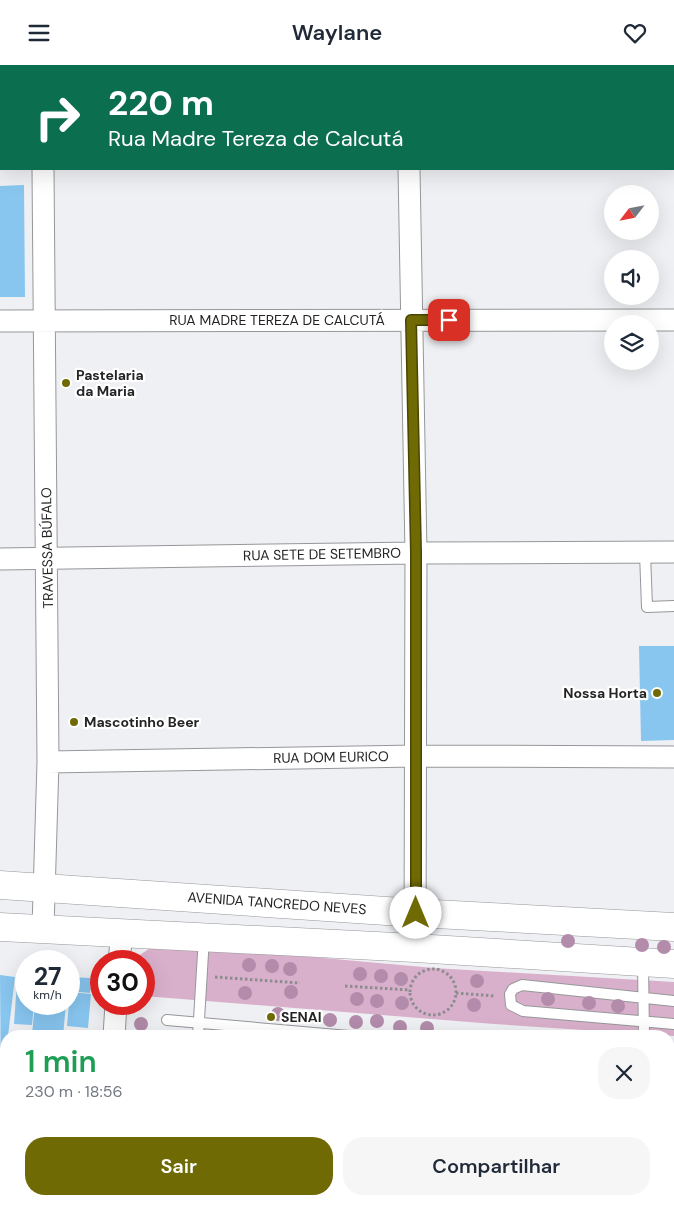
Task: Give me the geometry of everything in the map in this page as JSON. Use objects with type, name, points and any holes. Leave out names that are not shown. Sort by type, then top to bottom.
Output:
[{"type":"street","name":"TRAVESSA BÚFALO","points":[[43,170],[43,321],[48,559],[48,762],[44,928]]},
{"type":"street","points":[[409,170],[416,553],[415,948]]},
{"type":"street","name":"RUA MADRE TEREZA DE CALCUTÁ","points":[[0,321],[674,320]]},
{"type":"street","name":"RUA SETE DE SETEMBRO","points":[[0,559],[416,553],[674,553]]},
{"type":"street","name":"RUA DOM EURICO","points":[[48,762],[416,756],[674,757]]},
{"type":"street","name":"AVENIDA TANCREDO NEVES","points":[[0,885],[416,913],[674,927]]},
{"type":"street","points":[[0,927],[415,948],[674,964]]},
{"type":"street","points":[[120,950],[122,932]]},
{"type":"street","points":[[114,1030],[115,1015]]},
{"type":"lane","points":[[645,553],[647,607],[674,606]]},
{"type":"lane","points":[[198,1030],[204,937]]},
{"type":"lane","points":[[644,962],[644,1030]]},
{"type":"lane","points":[[674,1001],[522,985],[513,989],[509,999],[511,1005],[523,1011],[674,1024]]},
{"type":"lane","points":[[167,1020],[280,1030]]},
{"type":"path","points":[[434,968],[448,974],[453,980],[456,993],[453,1003],[448,1009],[434,1015],[419,1011],[414,1006],[410,990],[414,977],[419,972],[434,968]]},
{"type":"path","points":[[209,976],[300,983]]},
{"type":"path","points":[[345,986],[410,990]]},
{"type":"path","points":[[456,993],[495,996]]},
{"type":"shaded area","points":[[150,948],[212,948],[434,968],[674,982],[674,1030],[584,1030],[155,997],[155,950],[147,950]]},
{"type":"building","points":[[24,185],[25,297],[0,297],[0,186]]},
{"type":"building","name":"Nossa Horta","points":[[639,646],[674,646],[674,740],[641,741]]},
{"type":"building","points":[[0,975],[15,977],[9,1030],[0,1030]]},
{"type":"building","points":[[80,977],[90,978],[90,993],[80,992]]},
{"type":"building","points":[[80,993],[90,994],[88,1028],[67,1026],[68,1015],[80,1015]]},
{"type":"building","points":[[15,1010],[15,1015],[33,1015],[32,1025],[14,1024]]},
{"type":"building","points":[[34,1015],[65,1015],[64,1030],[32,1030]]},
{"type":"place","name":"Pastelaria da Maria","points":[[66,383]]},
{"type":"place","name":"Nossa Horta","points":[[657,693]]},
{"type":"place","name":"Mascotinho Beer","points":[[74,722]]},
{"type":"place","name":"SENAI","points":[[271,1017]]},
{"type":"route","points":[[416,913],[416,553],[411,320],[449,320]]}]
